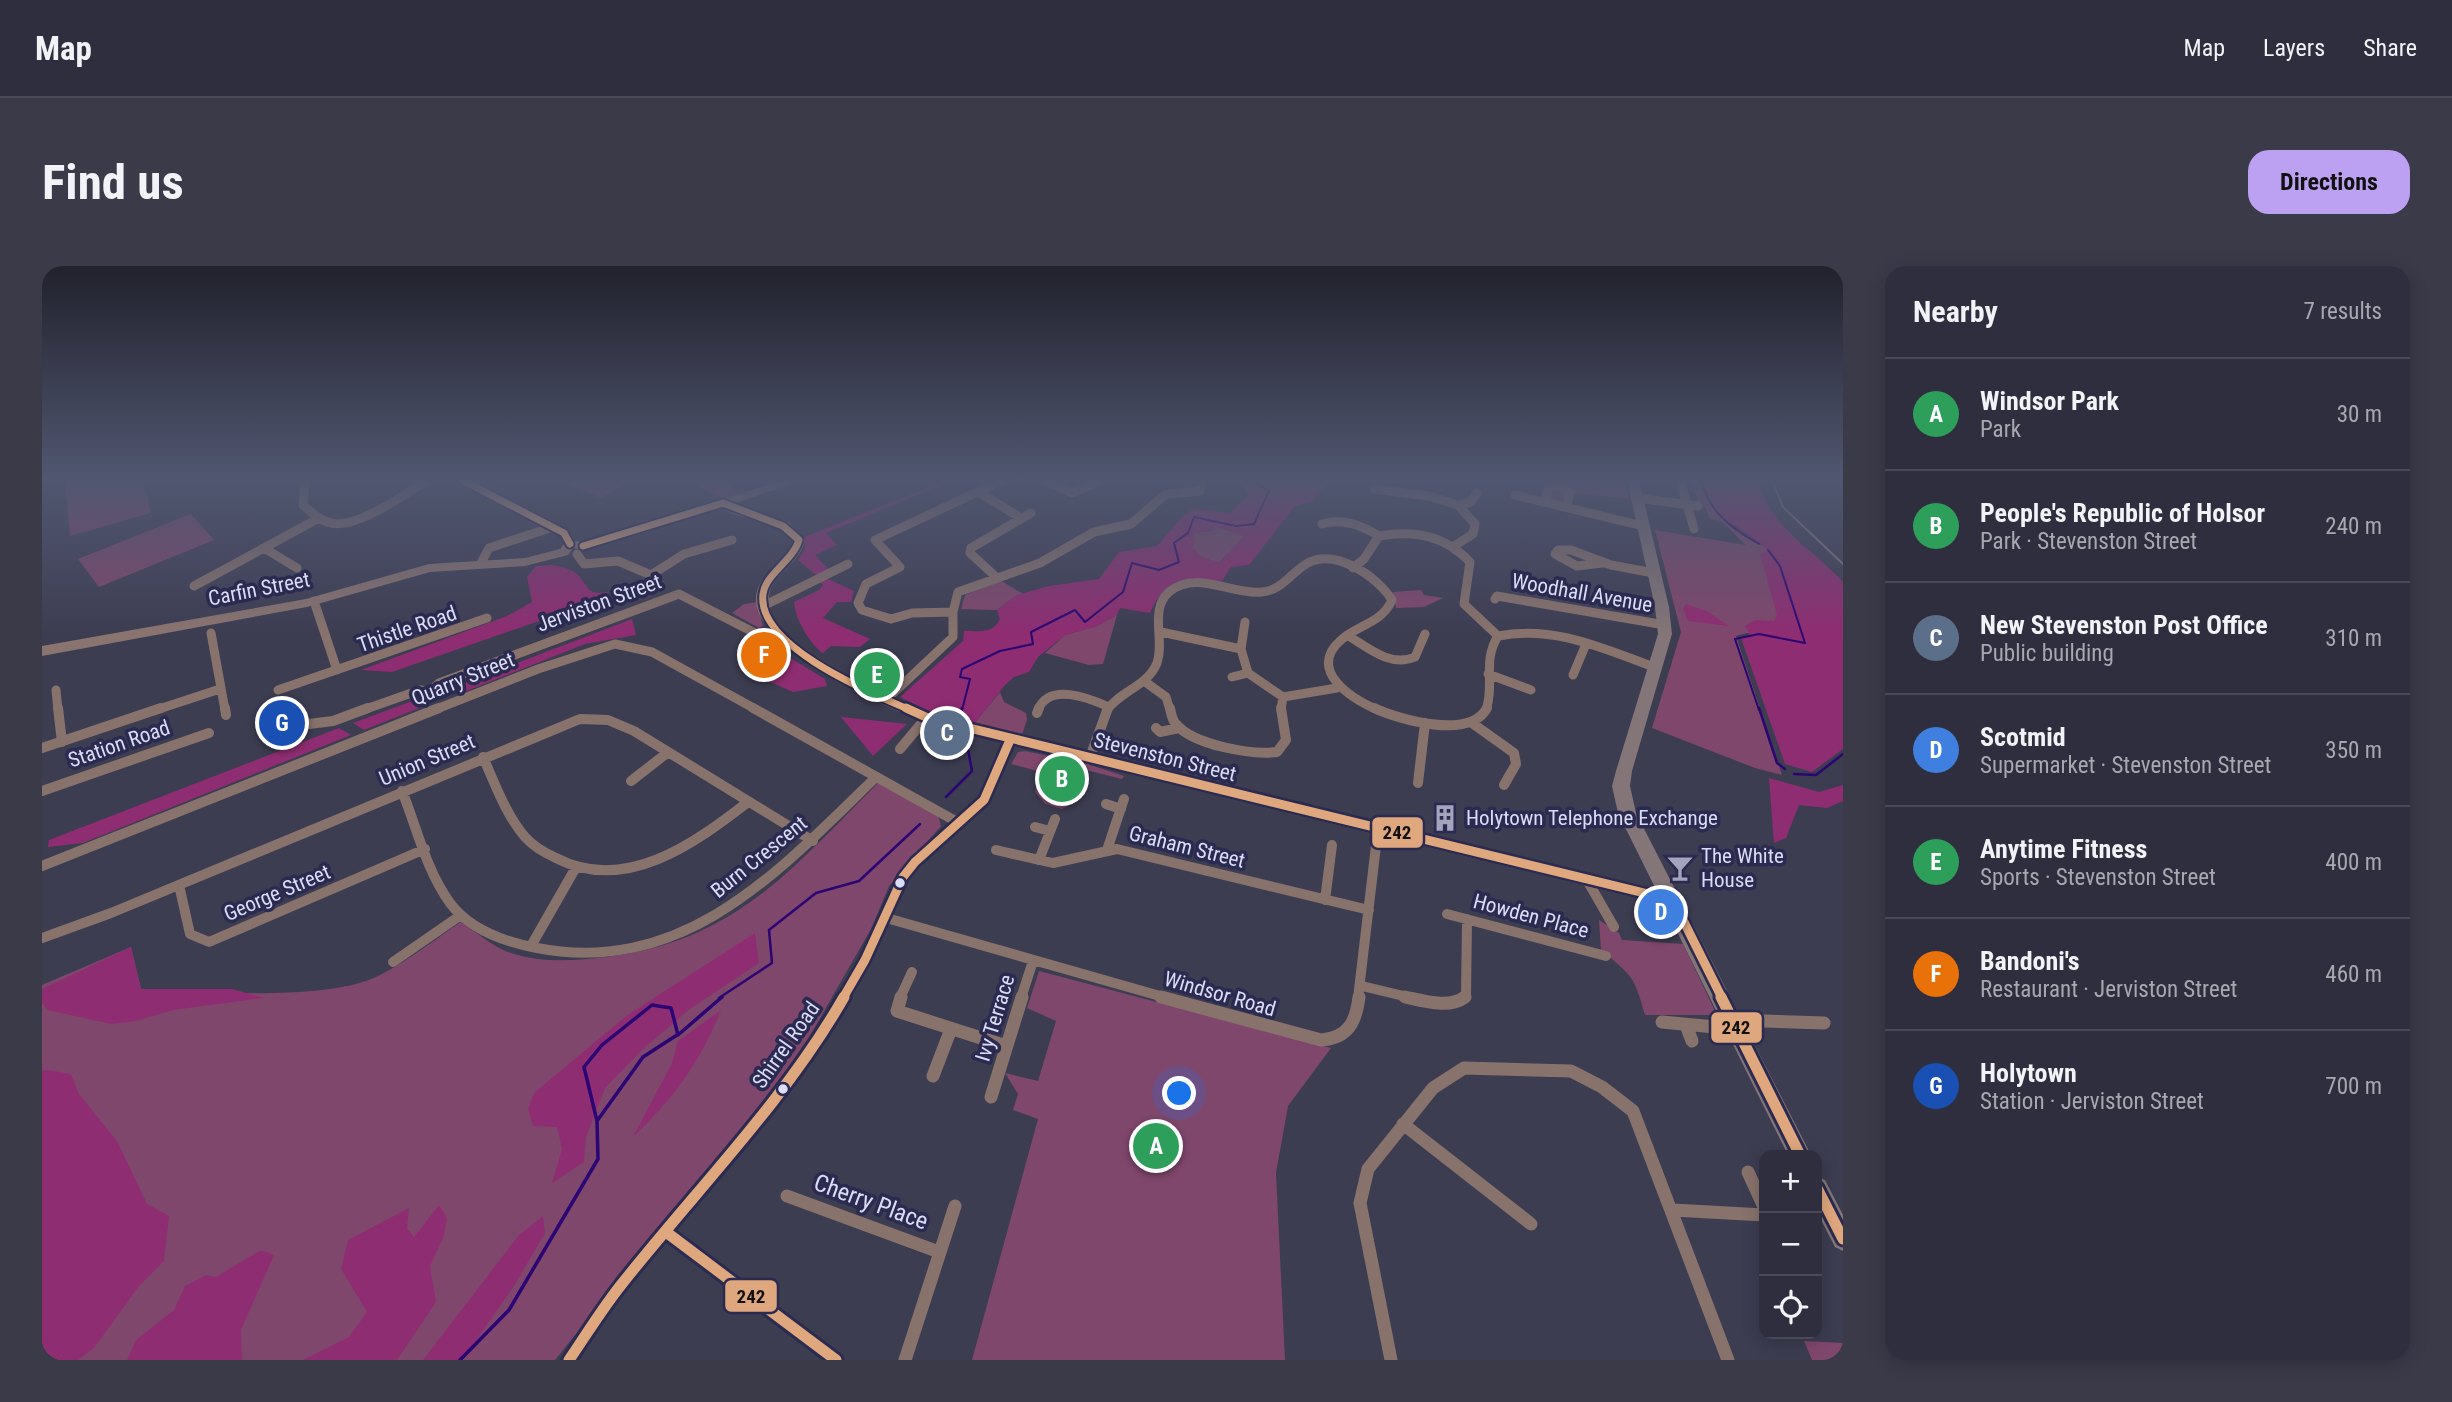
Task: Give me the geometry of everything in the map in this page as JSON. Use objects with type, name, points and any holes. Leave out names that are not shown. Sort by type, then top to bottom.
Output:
[{"type":"main road","points":[[560,531],[573,549]]},
{"type":"main road","name":"Carfin Street","points":[[42,651],[314,601],[422,569],[480,557],[525,562],[632,531]]},
{"type":"main road","points":[[763,606],[763,592],[796,553],[799,544],[793,531]]},
{"type":"main road","points":[[1644,531],[1665,625],[1621,786],[1627,813],[1797,1150]]},
{"type":"main road","name":"Stevenston Street","points":[[763,606],[772,628],[811,659],[886,700],[944,724],[1673,900]]},
{"type":"main road","points":[[1824,1217],[1843,1239]]},
{"type":"street","points":[[194,586],[295,531]]},
{"type":"street","points":[[480,557],[489,548],[541,531]]},
{"type":"street","points":[[890,531],[878,536],[877,542],[900,567],[866,584],[858,603],[862,610],[887,619],[912,613],[953,612]]},
{"type":"street","points":[[995,576],[970,550],[1000,531]]},
{"type":"street","points":[[886,700],[953,637],[953,612],[958,592],[995,576],[1040,563],[1098,531]]},
{"type":"street","points":[[1370,531],[1379,536],[1409,532],[1429,535],[1454,546],[1470,562],[1472,570],[1464,604],[1498,636]]},
{"type":"street","points":[[1454,546],[1474,531]]},
{"type":"street","points":[[1353,568],[1364,559],[1379,536]]},
{"type":"street","points":[[573,549],[589,566],[618,561],[651,575],[684,554],[732,540]]},
{"type":"street","points":[[264,548],[297,568]]},
{"type":"street","points":[[1089,760],[1109,707],[1144,681],[1157,664],[1161,632],[1160,604],[1165,595],[1175,587],[1197,582],[1261,592],[1284,585],[1314,560],[1341,561],[1379,582],[1392,600],[1384,616],[1347,635],[1330,654],[1327,670],[1337,688],[1373,708],[1444,726],[1472,723],[1481,718],[1488,707],[1486,656],[1498,636],[1532,630],[1586,644],[1654,667]]},
{"type":"street","points":[[1602,563],[1654,573]]},
{"type":"street","points":[[763,606],[848,564]]},
{"type":"street","points":[[666,565],[675,571]]},
{"type":"street","name":"Jerviston Street","points":[[309,724],[333,721],[420,690],[430,691],[439,683],[679,594],[748,629],[770,637],[781,636]]},
{"type":"street","name":"Woodhall Avenue","points":[[1495,599],[1497,596],[1665,625]]},
{"type":"street","points":[[314,601],[337,670]]},
{"type":"street","name":"Thistle Road","points":[[278,690],[289,681],[337,670],[486,618]]},
{"type":"street","points":[[1245,622],[1241,649],[1248,673],[1283,696],[1337,688]]},
{"type":"street","points":[[1161,632],[1241,649]]},
{"type":"street","points":[[211,633],[226,715]]},
{"type":"street","points":[[1347,635],[1387,657],[1401,661],[1415,657],[1424,638],[1409,636]]},
{"type":"street","name":"Quarry Street","points":[[42,866],[538,669],[615,644],[652,653],[959,823]]},
{"type":"street","points":[[1573,675],[1586,644]]},
{"type":"street","points":[[1232,677],[1248,673]]},
{"type":"street","points":[[1488,674],[1531,690]]},
{"type":"street","points":[[1144,681],[1166,697],[1174,723],[1195,739],[1261,754],[1277,752],[1286,740],[1280,713],[1283,696]]},
{"type":"street","points":[[42,748],[220,689]]},
{"type":"street","points":[[56,690],[62,742]]},
{"type":"street","points":[[430,691],[438,710]]},
{"type":"street","points":[[1037,713],[1038,706],[1047,697],[1060,695],[1089,698],[1109,707]]},
{"type":"street","points":[[900,749],[926,718]]},
{"type":"street","name":"Union Street","points":[[42,938],[179,885],[580,719],[608,720],[634,731],[813,841]]},
{"type":"street","points":[[1418,783],[1425,723]]},
{"type":"street","points":[[1472,723],[1514,753],[1516,764],[1504,785]]},
{"type":"street","points":[[1156,728],[1160,732],[1179,728]]},
{"type":"street","name":"Station Road","points":[[42,791],[209,733]]},
{"type":"street","name":"Shirrel Road","points":[[569,1360],[619,1287],[783,1089],[825,1030],[865,960],[902,877],[984,800],[1010,740]]},
{"type":"street","points":[[631,781],[667,753]]},
{"type":"street","points":[[483,757],[505,804],[527,839],[575,869],[607,870],[649,865],[708,835],[748,802]]},
{"type":"street","name":"Burn Crescent","points":[[402,791],[443,889],[461,915],[501,938],[550,952],[606,953],[688,931],[733,908],[813,841],[876,777]]},
{"type":"street","points":[[1106,804],[1122,804],[1107,850]]},
{"type":"street","points":[[1039,860],[1055,819]]},
{"type":"street","points":[[1035,827],[1051,831]]},
{"type":"street","name":"Windsor Road","points":[[883,917],[1315,1041],[1331,1040],[1349,1031],[1356,1020],[1378,829]]},
{"type":"street","points":[[1325,900],[1332,845]]},
{"type":"street","name":"George Street","points":[[179,885],[190,934],[209,942],[425,849]]},
{"type":"street","name":"Graham Street","points":[[996,850],[1019,862],[1039,860],[1053,863],[1107,850],[1139,853],[1370,910]]},
{"type":"street","points":[[531,946],[575,869]]},
{"type":"street","points":[[1587,880],[1608,921],[1614,927]]},
{"type":"street","name":"Howden Place","points":[[1447,914],[1606,956]]},
{"type":"street","points":[[393,962],[461,915]]},
{"type":"street","points":[[1362,986],[1427,1002],[1447,1004],[1462,1000],[1466,996],[1467,919]]},
{"type":"street","name":"Ivy Terrace","points":[[997,1091],[1006,1046],[1032,961]]},
{"type":"street","points":[[912,972],[898,1003],[898,1011],[1006,1046]]},
{"type":"street","points":[[1662,1022],[1686,1025],[1824,1023]]},
{"type":"street","points":[[1686,1025],[1692,1041]]},
{"type":"street","points":[[933,1076],[951,1029]]},
{"type":"street","points":[[1391,1360],[1360,1203],[1367,1169],[1433,1088],[1464,1068],[1571,1071],[1602,1087],[1633,1111],[1728,1360]]},
{"type":"street","points":[[1403,1124],[1531,1224]]},
{"type":"street","points":[[1748,1171],[1759,1196]]},
{"type":"street","name":"Cherry Place","points":[[788,1196],[939,1252]]},
{"type":"street","points":[[905,1360],[955,1206]]},
{"type":"street","points":[[1673,1210],[1759,1215]]},
{"type":"street","points":[[666,1232],[829,1358]]},
{"type":"shaded area","points":[[70,531],[87,531],[70,536]]},
{"type":"shaded area","points":[[148,531],[206,531],[214,540],[99,587],[78,559]]},
{"type":"shaded area","points":[[819,531],[831,531],[826,533],[837,545],[815,555],[829,570],[817,576],[798,560],[805,549],[804,537]]},
{"type":"shaded area","points":[[1170,531],[1207,531],[1194,534],[1193,548],[1201,557],[1219,563],[1245,536],[1230,531],[1275,531],[1249,565],[1231,567],[1222,581],[1178,581],[1163,592],[1150,613],[1120,608],[1117,615],[1097,626],[1065,635],[1038,657],[1029,672],[1014,677],[1005,685],[973,725],[947,720],[900,697],[963,641],[964,631],[985,631],[994,627],[1000,619],[997,610],[1017,595],[1049,586],[1099,579],[1119,552],[1157,546]]},
{"type":"shaded area","points":[[1230,531],[1245,536],[1219,563],[1201,557],[1192,548],[1194,533]]},
{"type":"shaded area","points":[[1655,531],[1746,545],[1731,531],[1740,531],[1769,550],[1805,641],[1747,633],[1736,636],[1782,775],[1755,768],[1652,728],[1681,632]]},
{"type":"shaded area","points":[[1744,531],[1788,531],[1843,582],[1843,749],[1812,772],[1785,764],[1741,638],[1750,634],[1745,626],[1755,620],[1774,621],[1777,615],[1760,554],[1768,550]]},
{"type":"shaded area","points":[[552,565],[574,572],[593,592],[607,592],[611,596],[392,672],[361,670],[507,616],[532,602],[527,577],[536,566]]},
{"type":"shaded area","points":[[826,578],[854,591],[851,602],[837,602],[823,618],[870,639],[860,647],[831,646],[823,653],[813,644],[800,623],[794,602],[819,590],[823,585],[819,581]]},
{"type":"shaded area","points":[[1000,580],[1023,594],[1017,595],[997,610],[961,609],[965,595]]},
{"type":"shaded area","points":[[1421,590],[1424,595],[1443,598],[1424,607],[1396,608],[1393,592]]},
{"type":"shaded area","points":[[757,602],[763,626],[759,628],[732,613],[744,604]]},
{"type":"shaded area","points":[[1686,604],[1707,611],[1729,626],[1688,621],[1683,609]]},
{"type":"shaded area","points":[[1117,615],[1103,664],[1089,665],[1045,653],[1065,635],[1097,626]]},
{"type":"shaded area","points":[[632,619],[636,635],[585,644],[461,693],[457,686]]},
{"type":"shaded area","points":[[780,658],[792,659],[825,679],[827,686],[793,692],[757,676]]},
{"type":"shaded area","points":[[1000,692],[1004,702],[1026,713],[1027,720],[1021,737],[973,725]]},
{"type":"shaded area","points":[[415,700],[419,708],[364,730],[353,723]]},
{"type":"shaded area","points":[[841,717],[907,724],[873,756]]},
{"type":"shaded area","points":[[339,728],[351,735],[83,843],[48,847],[49,840]]},
{"type":"shaded area","points":[[1025,751],[1087,764],[1124,776],[1122,779],[1086,770],[1074,802],[1062,809],[1045,804],[1035,792],[1041,772],[1011,764],[1018,752]]},
{"type":"shaded area","points":[[1769,778],[1819,792],[1843,785],[1843,801],[1827,808],[1799,805],[1786,838],[1774,843]]},
{"type":"shaded area","points":[[878,783],[938,815],[941,826],[889,886],[871,929],[795,1062],[555,1360],[42,1360],[42,985],[131,947],[141,989],[264,993],[330,989],[380,975],[461,922],[498,947],[534,958],[582,959],[651,949],[690,936],[726,918],[758,897],[788,872]]},
{"type":"shaded area","points":[[1599,920],[1619,933],[1622,940],[1683,944],[1717,1015],[1645,1015],[1630,977],[1601,950]]},
{"type":"shaded area","points":[[755,933],[759,963],[690,1009],[646,1046],[605,1088],[586,1137],[584,1162],[552,1183],[562,1149],[557,1127],[533,1126],[528,1109],[534,1093],[626,1016]]},
{"type":"shaded area","points":[[131,947],[141,989],[232,989],[264,998],[173,1010],[136,1021],[111,1024],[48,1010],[42,1003],[42,989]]},
{"type":"shaded area","points":[[1039,971],[1331,1048],[1288,1106],[1276,1173],[1285,1360],[972,1360],[1038,1119],[1013,1110],[1018,1094],[1005,1073],[1038,1081],[1056,1021],[1027,1008]]},
{"type":"shaded area","points":[[721,1010],[704,1047],[684,1079],[633,1137],[672,1063],[678,1041]]},
{"type":"shaded area","points":[[42,1071],[71,1074],[79,1094],[117,1141],[147,1204],[169,1216],[164,1261],[139,1286],[94,1348],[78,1360],[42,1360]]},
{"type":"shaded area","points":[[439,1205],[447,1218],[444,1236],[430,1266],[436,1302],[397,1360],[303,1360],[349,1337],[367,1312],[341,1269],[348,1240],[409,1208],[407,1228],[414,1237]]},
{"type":"shaded area","points":[[543,1216],[545,1233],[514,1286],[462,1360],[423,1360],[519,1235]]},
{"type":"shaded area","points":[[261,1250],[274,1255],[241,1330],[242,1360],[127,1360],[136,1340],[174,1310],[185,1286],[206,1275],[216,1277]]},
{"type":"shaded area","points":[[1804,1341],[1843,1343],[1843,1360],[1812,1360]]},
{"type":"waterway","points":[[962,710],[970,679],[960,677],[962,669],[1000,651],[1033,644],[1031,632],[1075,610],[1085,622],[1123,592],[1132,563],[1159,570],[1179,562],[1174,543],[1189,531]]},
{"type":"waterway","points":[[1738,531],[1759,544]]},
{"type":"waterway","points":[[1759,710],[1735,639],[1759,634],[1805,643],[1780,566],[1768,550]]},
{"type":"waterway","points":[[958,724],[962,708]]},
{"type":"waterway","points":[[1759,708],[1777,763],[1785,769]]},
{"type":"waterway","points":[[946,797],[972,771],[967,744],[956,730]]},
{"type":"waterway","points":[[1794,774],[1816,775],[1843,754]]},
{"type":"waterway","points":[[719,998],[772,963],[769,930],[816,893],[859,881],[920,824]]},
{"type":"waterway","points":[[597,1121],[584,1067],[602,1045],[652,1005],[671,1008],[678,1035],[722,997]]},
{"type":"waterway","points":[[597,1121],[643,1057],[677,1035]]},
{"type":"waterway","points":[[460,1360],[509,1310],[598,1159],[597,1121]]},
{"type":"railway","points":[[1808,531],[1843,564]]},
{"type":"transit line","name":"242","points":[[560,531],[570,544]]},
{"type":"transit line","name":"242","points":[[583,546],[632,531]]},
{"type":"transit line","name":"242","points":[[790,531],[799,540],[797,548],[766,585],[763,593],[765,612],[778,632],[799,651],[826,669],[928,718],[1673,900]]},
{"type":"transit line","name":"242","points":[[569,1360],[619,1287],[783,1089],[825,1030],[865,960],[903,877],[915,862],[984,800],[1010,740]]},
{"type":"transit line","name":"242","points":[[1673,900],[1798,1150]]},
{"type":"transit line","name":"242","points":[[1822,1198],[1843,1239]]},
{"type":"transit line","name":"242","points":[[666,1232],[836,1360]]},
{"type":"place","name":"Bandoni's","points":[[764,655]]},
{"type":"place","name":"Anytime Fitness","points":[[877,675]]},
{"type":"place","name":"Holytown","points":[[282,723]]},
{"type":"place","name":"New Stevenston Post Office","points":[[947,733]]},
{"type":"place","name":"People's Republic of Holsor","points":[[1062,779]]},
{"type":"place","name":"Holytown Telephone Exchange","points":[[1445,818]]},
{"type":"place","name":"The White House","points":[[1680,868]]},
{"type":"place","name":"Scotmid","points":[[1661,912]]},
{"type":"place","name":"Windsor Park","points":[[1156,1146]]}]
